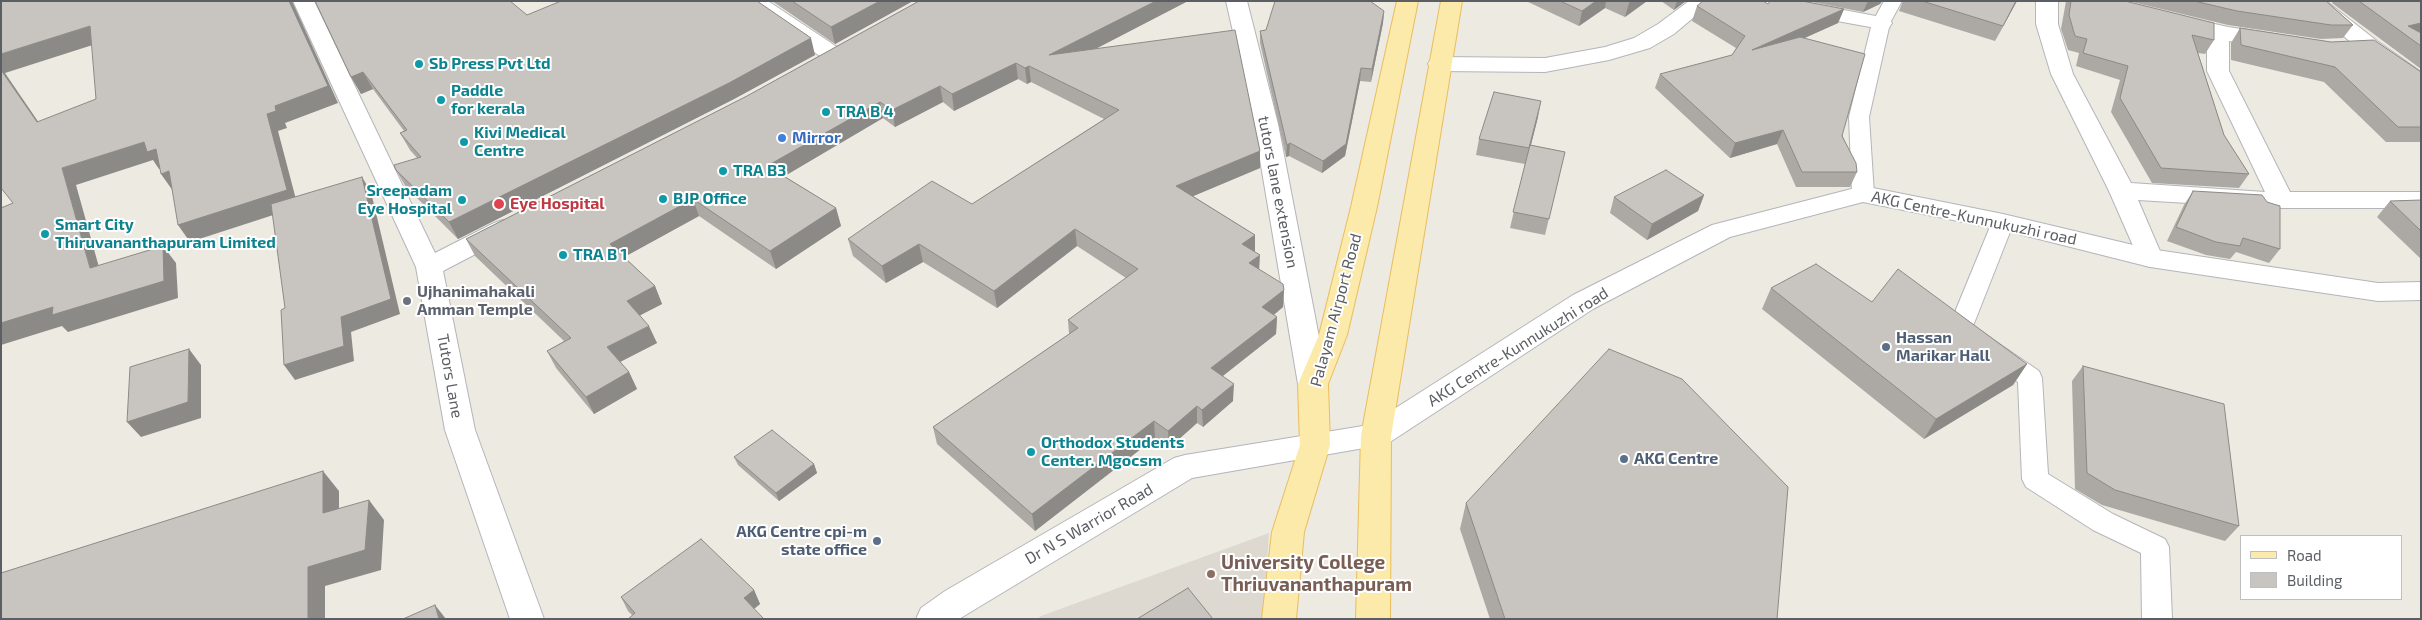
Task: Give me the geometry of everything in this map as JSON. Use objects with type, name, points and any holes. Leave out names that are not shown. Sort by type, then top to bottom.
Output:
[{"type":"main road","name":"Palayam Airport Road","points":[[1279,619],[1288,532],[1314,445],[1313,384],[1333,335],[1364,207],[1408,1]]},
{"type":"main road","points":[[1373,619],[1376,436],[1439,64],[1452,1]]},
{"type":"street","name":"Tutors Lane","points":[[303,1],[429,267],[460,430],[527,619]]},
{"type":"street","points":[[754,1],[843,51],[810,70]]},
{"type":"street","name":"tutors lane extension","points":[[1236,1],[1266,124],[1313,384]]},
{"type":"street","points":[[1439,64],[1545,65],[1609,53],[1642,43],[1666,29],[1703,1]]},
{"type":"street","points":[[1760,1],[1881,23]]},
{"type":"street","points":[[2047,1],[2047,24],[2062,74],[2122,191],[2150,258]]},
{"type":"street","points":[[2313,1],[2369,46],[2421,83]]},
{"type":"street","points":[[2160,18],[2218,32],[2293,44]]},
{"type":"street","points":[[2218,32],[2218,71],[2282,200]]},
{"type":"street","points":[[2340,47],[2369,46]]},
{"type":"street","points":[[2122,191],[2282,200],[2421,200]]},
{"type":"street","name":"AKG Centre-Kunnukuzhi road","points":[[1314,445],[1376,436],[1436,400],[1583,302],[1721,231],[1863,194],[2003,222],[2150,258],[2378,292],[2421,291]]},
{"type":"street","points":[[429,267],[525,218]]},
{"type":"street","name":"Dr N S Warrior Road","points":[[933,619],[957,601],[1185,467],[1314,445]]},
{"type":"lane","points":[[1863,194],[1859,117],[1881,23],[1893,1]]},
{"type":"lane","points":[[2003,222],[1960,329],[2030,378],[2035,479],[2104,522],[2155,548],[2157,619]]},
{"type":"shaded area","name":"University College Thriuvananthapuram","points":[[1269,533],[1263,619],[1037,619],[1041,616]]},
{"type":"building","points":[[1,1],[289,1],[328,86],[275,106],[276,111],[267,114],[287,190],[178,225],[169,171],[161,174],[156,149],[147,152],[144,142],[62,168],[90,268],[163,246],[164,281],[52,315],[53,307],[1,323],[1,208],[13,203],[1,188],[1,70],[37,122],[96,99],[90,26],[1,54]]},
{"type":"building","points":[[315,1],[510,1],[527,15],[561,1],[757,1],[811,38],[729,83],[449,222],[396,170],[394,165],[421,157],[400,133],[407,130],[363,72],[351,77]]},
{"type":"building","points":[[792,1],[880,1],[831,27]]},
{"type":"building","points":[[919,1],[1156,1],[1049,55],[1235,30],[1260,151],[1176,186],[1255,235],[1242,244],[1260,255],[1249,263],[1283,284],[1284,290],[1262,307],[1277,317],[1211,368],[1234,384],[1202,410],[1197,406],[1168,431],[1154,421],[1032,514],[933,427],[1078,328],[1068,320],[1138,269],[1075,229],[994,291],[919,244],[882,266],[848,239],[932,181],[972,204],[1119,110],[1029,66],[1025,68],[1016,63],[952,94],[940,86],[892,110],[880,102],[767,166],[836,208],[770,251],[693,199],[610,244],[655,286],[627,301],[649,326],[607,347],[629,372],[586,397],[547,351],[571,338],[466,239],[747,96]]},
{"type":"building","points":[[1275,1],[1370,1],[1384,11],[1372,69],[1361,68],[1346,144],[1323,161],[1290,143],[1287,145],[1260,31],[1266,30]]},
{"type":"building","points":[[1560,1],[1596,1],[1582,11]]},
{"type":"building","points":[[1703,1],[1763,1],[1768,4],[1770,1],[1802,1],[1844,9],[1752,50],[1800,37],[1865,54],[1842,136],[1856,163],[1857,172],[1802,172],[1783,130],[1735,143],[1660,74],[1732,55],[1745,36],[1697,6]]},
{"type":"building","points":[[1922,1],[2016,1],[2003,26]]},
{"type":"building","points":[[2071,1],[2125,1],[2214,23],[2214,40],[2192,35],[2224,135],[2249,174],[2161,168],[2120,98],[2128,66],[2083,53],[2087,39],[2075,36],[2069,15]]},
{"type":"building","points":[[2194,1],[2326,1],[2353,25],[2331,25],[2237,11]]},
{"type":"building","points":[[2359,1],[2421,1],[2421,23],[2408,26],[2421,33],[2421,46]]},
{"type":"building","points":[[2240,28],[2331,42],[2374,40],[2421,72],[2421,127],[2398,127],[2335,67],[2241,45]]},
{"type":"building","points":[[1494,92],[1541,101],[1529,148],[1479,139]]},
{"type":"building","points":[[1530,145],[1565,152],[1549,219],[1513,212]]},
{"type":"building","points":[[1666,170],[1704,195],[1652,224],[1614,197]]},
{"type":"building","points":[[362,177],[391,299],[341,317],[344,346],[284,365],[281,310],[285,308],[271,204]]},
{"type":"building","points":[[2193,191],[2262,195],[2267,202],[2280,206],[2280,249],[2243,238],[2240,246],[2216,242],[2176,227]]},
{"type":"building","points":[[2421,200],[2421,231],[2390,201]]},
{"type":"building","name":"Hassan Marikar Hall","points":[[1816,264],[1872,302],[1898,269],[2027,364],[1936,419],[1771,288]]},
{"type":"building","points":[[189,349],[188,402],[127,422],[130,367]]},
{"type":"building","name":"AKG Centre","points":[[1609,349],[1682,379],[1788,487],[1777,619],[1505,619],[1466,503]]},
{"type":"building","points":[[2083,366],[2224,404],[2239,526],[2115,490],[2087,473]]},
{"type":"building","points":[[772,430],[814,464],[776,493],[734,457]]},
{"type":"building","points":[[323,471],[323,513],[369,500],[365,550],[308,567],[308,619],[1,619],[1,573]]},
{"type":"building","points":[[701,539],[754,590],[744,598],[764,619],[628,619],[635,613],[621,597]]},
{"type":"building","points":[[1188,588],[1213,619],[1137,619]]},
{"type":"building","points":[[435,605],[439,619],[403,619]]},
{"type":"place","name":"Sb Press Pvt Ltd","points":[[419,64]]},
{"type":"place","name":"Paddle for kerala","points":[[441,100]]},
{"type":"place","name":"TRA B 4","points":[[826,112]]},
{"type":"place","name":"Mirror","points":[[782,138]]},
{"type":"place","name":"Kivi Medical Centre","points":[[464,142]]},
{"type":"place","name":"TRA B3","points":[[723,171]]},
{"type":"place","name":"BJP Office","points":[[663,199]]},
{"type":"place","name":"Sreepadam Eye Hospital","points":[[462,200]]},
{"type":"place","name":"Eye Hospital","points":[[499,204]]},
{"type":"place","name":"Smart City Thiruvananthapuram Limited","points":[[45,234]]},
{"type":"place","name":"TRA B 1","points":[[563,255]]},
{"type":"place","name":"Ujhanimahakali Amman Temple","points":[[407,301]]},
{"type":"place","name":"Hassan Marikar Hall","points":[[1886,347]]},
{"type":"place","name":"Orthodox Students Center. Mgocsm","points":[[1031,452]]},
{"type":"place","name":"AKG Centre","points":[[1624,459]]},
{"type":"place","name":"AKG Centre cpi-m state office","points":[[877,541]]},
{"type":"place","name":"University College Thriuvananthapuram","points":[[1211,574]]}]
